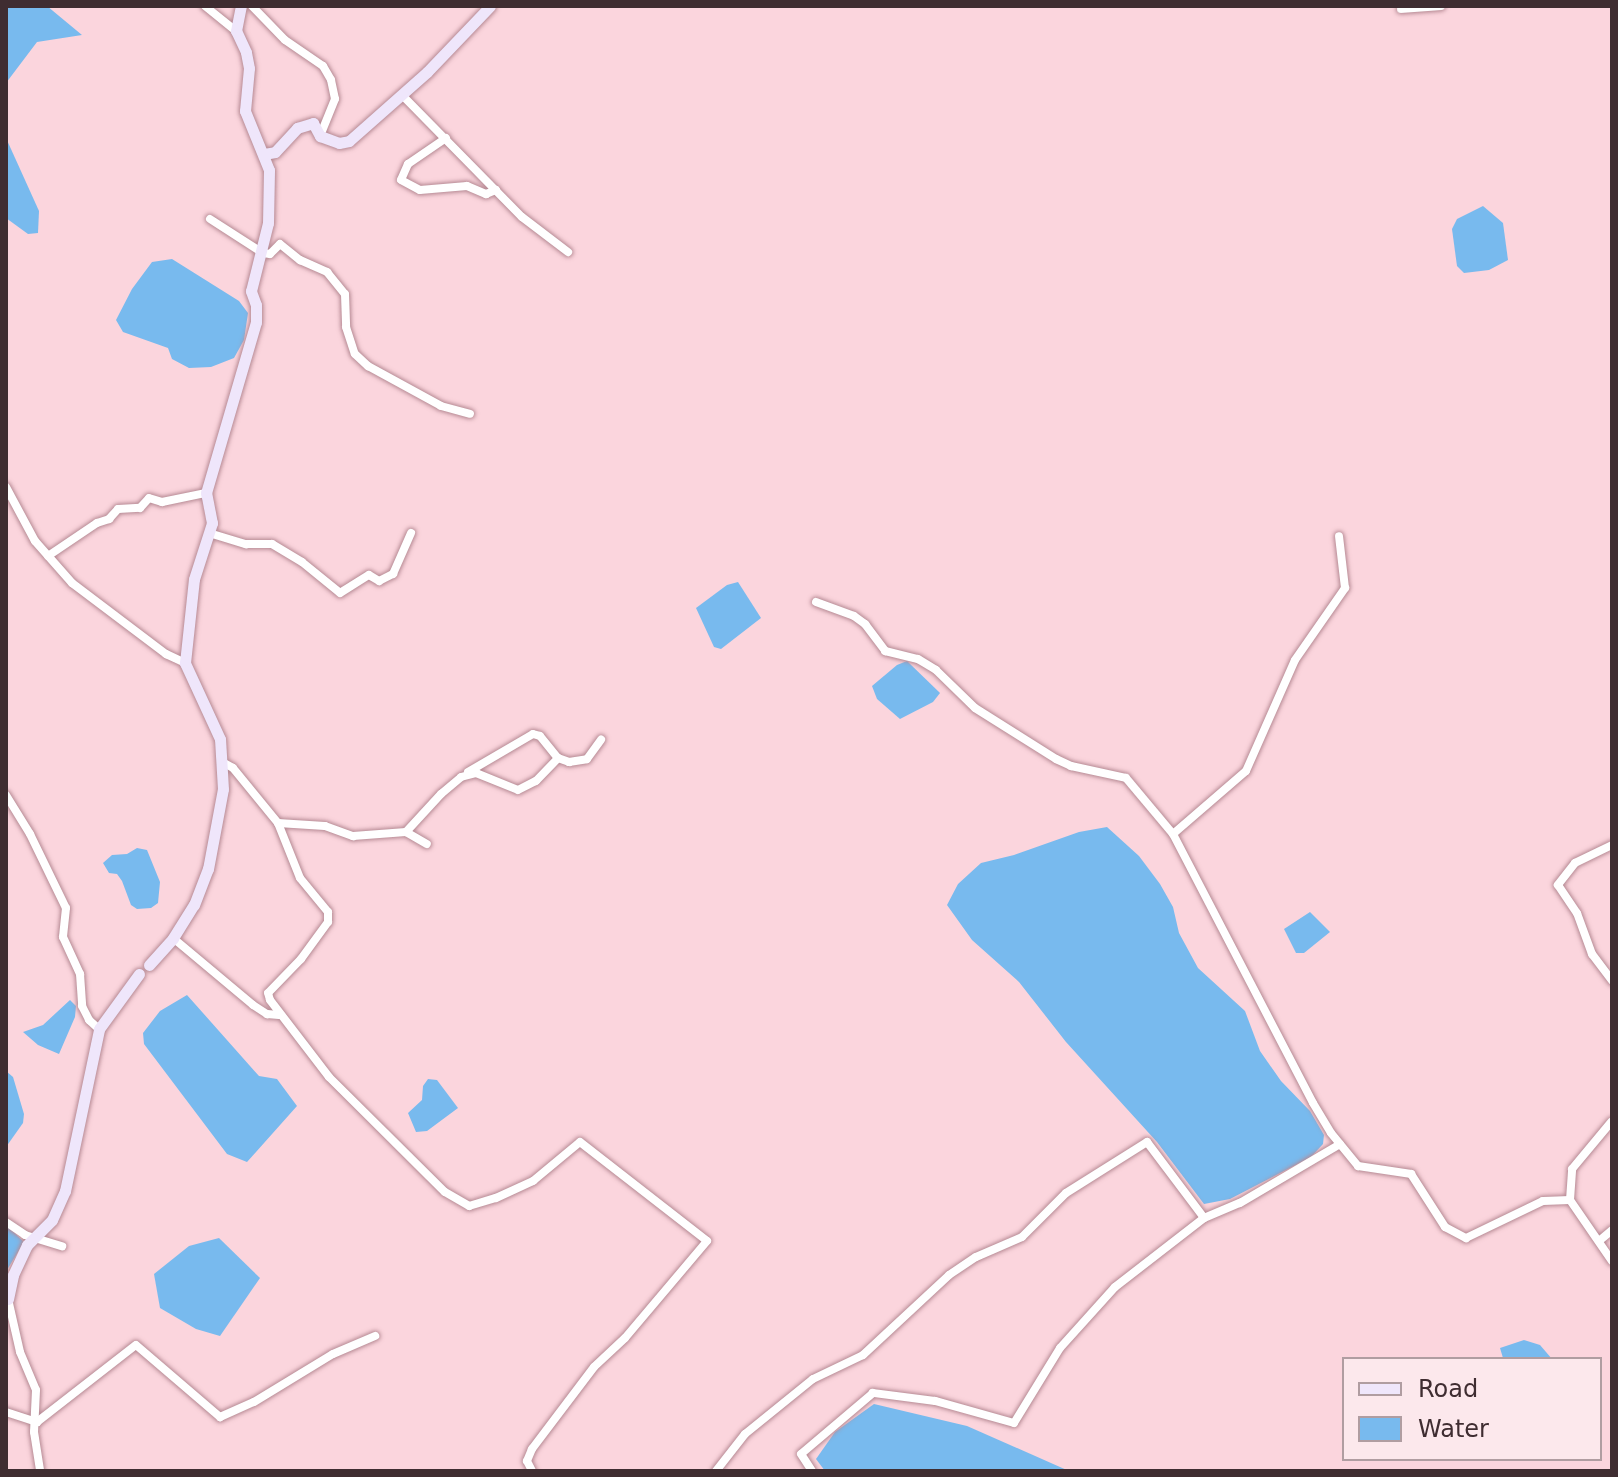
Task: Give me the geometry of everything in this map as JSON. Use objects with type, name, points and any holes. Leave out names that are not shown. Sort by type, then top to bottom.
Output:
[{"type":"street","points":[[149,965],[173,938],[194,905],[208,869],[224,763],[220,739],[185,663],[194,579],[212,523],[206,493],[256,322],[256,305],[251,291],[263,253],[270,194],[269,170],[245,111],[249,68],[246,52],[236,31],[223,24],[205,6]]},
{"type":"street","points":[[236,31],[241,6]]},
{"type":"street","points":[[252,6],[285,40],[313,57],[331,80],[335,99],[320,136]]},
{"type":"street","points":[[264,154],[275,152],[306,124],[315,124],[320,136],[339,143],[349,141],[402,95],[490,6]]},
{"type":"street","points":[[1401,9],[1441,6]]},
{"type":"street","points":[[402,95],[522,217],[568,252]]},
{"type":"street","points":[[446,138],[408,164],[401,180],[420,190],[467,186],[486,194],[496,190]]},
{"type":"street","points":[[210,219],[263,253],[270,254],[280,244],[300,260],[327,272],[345,294],[346,327],[355,354],[368,366],[441,406],[470,414]]},
{"type":"street","points":[[6,487],[35,541],[81,590],[122,617],[166,654],[185,663]]},
{"type":"street","points":[[48,556],[83,531],[109,519],[118,509],[140,508],[149,498],[162,502],[206,493]]},
{"type":"street","points":[[209,533],[246,544],[272,544],[340,593],[369,575],[379,581],[393,574],[411,533]]},
{"type":"street","points":[[1173,834],[1246,771],[1295,660],[1345,588],[1339,536]]},
{"type":"street","points":[[816,602],[854,616],[865,624],[885,651],[918,659],[936,670],[975,708],[1056,759],[1071,766],[1126,778],[1173,834],[1299,1078],[1340,1144],[1358,1166],[1411,1174],[1445,1227],[1466,1238],[1530,1205],[1570,1200]]},
{"type":"street","points":[[406,832],[461,777],[533,734],[540,736],[558,758],[569,762],[587,759],[601,740]]},
{"type":"street","points":[[461,777],[476,773],[518,790],[536,781],[558,758]]},
{"type":"street","points":[[224,763],[233,768],[278,823],[300,878],[328,912],[328,922],[268,993],[279,1015],[329,1077],[445,1192],[469,1206],[533,1181],[557,1165],[580,1142],[707,1241],[625,1338],[594,1367],[532,1449],[527,1461],[532,1471]]},
{"type":"street","points":[[6,795],[30,834],[66,908],[63,937],[80,974],[82,1006],[89,1020],[99,1029]]},
{"type":"street","points":[[278,823],[325,826],[353,836],[406,832],[427,844]]},
{"type":"street","points":[[1612,845],[1575,863],[1558,885],[1577,913],[1592,954],[1612,981]]},
{"type":"street","points":[[173,938],[253,1005],[267,1014],[279,1015]]},
{"type":"street","points":[[40,1471],[36,1451],[36,1390],[20,1352],[8,1299],[13,1275],[27,1245],[52,1220],[65,1191],[99,1029],[139,974]]},
{"type":"street","points":[[1612,1121],[1572,1169],[1570,1200],[1612,1261]]},
{"type":"street","points":[[716,1471],[745,1434],[813,1379],[863,1355],[949,1275],[976,1257],[1022,1237],[1066,1193],[1147,1142],[1204,1218]]},
{"type":"street","points":[[812,1471],[801,1454],[873,1393],[935,1401],[1014,1423],[1047,1367],[1075,1330],[1115,1287],[1204,1218],[1240,1203],[1340,1144]]},
{"type":"street","points":[[6,1222],[34,1239],[62,1246]]},
{"type":"street","points":[[1599,1241],[1612,1230]]},
{"type":"street","points":[[37,1422],[136,1345],[220,1417],[254,1402],[333,1354],[375,1336]]},
{"type":"street","points":[[6,1412],[37,1422]]},
{"type":"water","points":[[6,6],[47,6],[82,35],[37,42],[6,83]]},
{"type":"water","points":[[6,138],[39,211],[38,233],[28,234],[6,218]]},
{"type":"water","points":[[1483,206],[1503,223],[1508,260],[1489,270],[1464,273],[1457,266],[1452,229],[1457,219]]},
{"type":"water","points":[[172,259],[239,301],[248,313],[244,340],[234,358],[211,367],[189,368],[172,359],[168,348],[123,332],[116,320],[132,289],[152,262]]},
{"type":"water","points":[[738,582],[761,618],[721,649],[714,647],[696,608],[727,585]]},
{"type":"water","points":[[907,661],[940,693],[933,702],[900,719],[877,699],[872,686],[897,665]]},
{"type":"water","points":[[1107,827],[1139,856],[1160,884],[1173,907],[1179,933],[1198,968],[1245,1011],[1260,1051],[1281,1081],[1310,1111],[1324,1135],[1323,1144],[1311,1157],[1230,1199],[1204,1204],[1157,1142],[1066,1042],[1019,982],[972,940],[947,905],[958,884],[981,863],[1079,832]]},
{"type":"water","points":[[137,848],[147,850],[160,882],[158,903],[151,908],[137,909],[131,905],[122,881],[117,874],[109,873],[103,863],[112,855],[127,854]]},
{"type":"water","points":[[1310,912],[1330,932],[1304,953],[1296,953],[1284,929]]},
{"type":"water","points":[[187,995],[259,1076],[277,1079],[297,1106],[247,1162],[227,1154],[144,1044],[143,1033],[160,1011]]},
{"type":"water","points":[[70,1000],[76,1006],[75,1017],[59,1054],[38,1045],[23,1032],[43,1025]]},
{"type":"water","points":[[6,1071],[13,1077],[24,1114],[23,1123],[6,1147]]},
{"type":"water","points":[[428,1079],[437,1080],[458,1108],[427,1131],[416,1132],[408,1113],[422,1100],[423,1086]]},
{"type":"water","points":[[6,1225],[24,1242],[7,1270],[6,1269]]},
{"type":"water","points":[[219,1238],[260,1278],[220,1336],[196,1329],[160,1308],[154,1274],[189,1246]]},
{"type":"water","points":[[1524,1340],[1540,1345],[1550,1357],[1503,1357],[1500,1348]]},
{"type":"water","points":[[874,1404],[967,1426],[1069,1471],[825,1471],[816,1459],[835,1432]]}]
